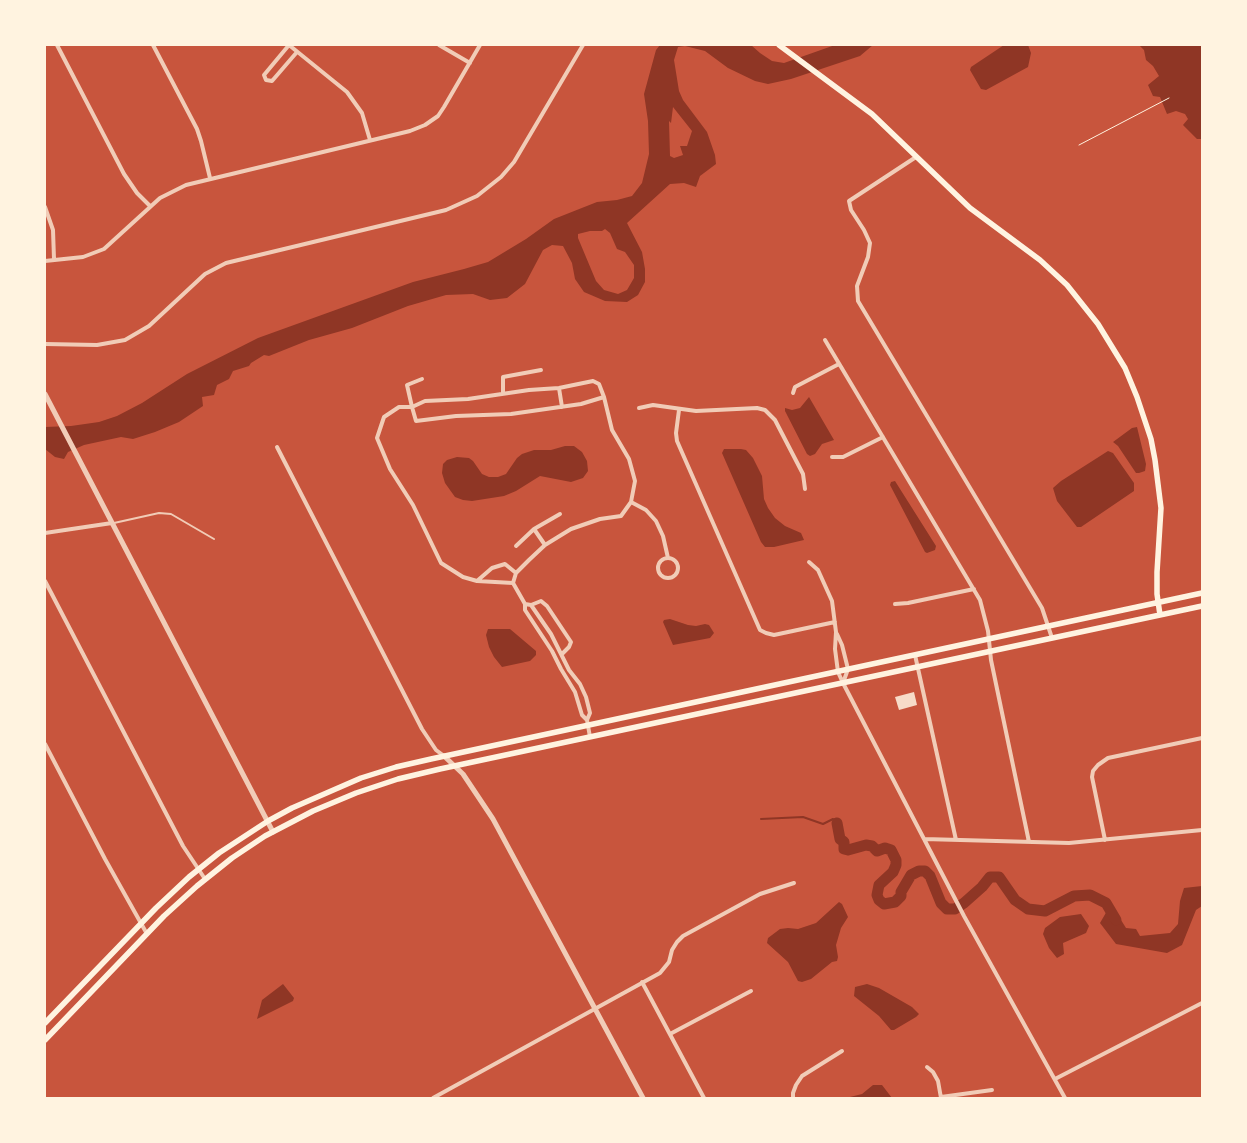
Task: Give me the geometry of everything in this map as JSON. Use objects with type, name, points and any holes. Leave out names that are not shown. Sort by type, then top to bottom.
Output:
[{"type":"main road","points":[[779,45],[872,114],[964,203],[1034,256],[1066,285],[1098,324],[1121,361],[1142,410],[1155,460],[1161,508],[1157,572],[1160,615]]},
{"type":"main road","points":[[45,1023],[141,923],[198,869],[268,821],[309,799],[353,781],[396,767],[587,723],[716,698],[1202,594]]},
{"type":"main road","points":[[45,1040],[180,900],[205,879],[241,852],[273,832],[321,807],[365,789],[398,779],[455,766],[1202,606]]},
{"type":"main road","points":[[716,698],[718,710]]},
{"type":"street","points":[[56,45],[124,174],[137,193],[150,206]]},
{"type":"street","points":[[153,45],[202,141],[210,178]]},
{"type":"street","points":[[297,52],[272,81],[266,80],[264,75],[289,45],[347,92],[362,113],[370,140]]},
{"type":"street","points":[[439,45],[470,63]]},
{"type":"street","points":[[45,261],[95,254],[113,243],[150,206],[177,188],[210,178],[410,131],[432,121],[444,107],[480,45]]},
{"type":"street","points":[[45,344],[98,345],[125,340],[150,326],[205,274],[226,263],[446,210],[477,196],[501,177],[514,162],[583,45]]},
{"type":"street","points":[[916,157],[849,201],[850,210],[864,230],[870,243],[868,257],[857,286],[856,294],[861,308],[1042,608],[1052,638]]},
{"type":"street","points":[[45,207],[53,230],[54,260]]},
{"type":"street","points":[[825,340],[983,607],[990,652],[1030,842]]},
{"type":"street","points":[[793,393],[795,386],[839,364]]},
{"type":"street","points":[[503,394],[503,377],[541,370]]},
{"type":"street","points":[[422,379],[408,385],[416,421],[456,416],[510,414],[562,407],[604,397]]},
{"type":"street","points":[[513,583],[477,581],[463,577],[442,563],[413,505],[390,468],[378,438],[384,417],[399,407],[412,407],[425,401],[468,399],[559,388],[593,380],[600,384],[612,430],[629,459],[635,481],[632,502],[621,516],[600,519],[571,529],[545,544],[516,573],[513,583],[524,604],[525,610],[575,692],[582,715],[587,723],[590,737]]},
{"type":"street","points":[[559,388],[562,407]]},
{"type":"street","points":[[45,394],[273,832]]},
{"type":"street","points":[[639,408],[653,405],[696,411],[756,408],[765,410],[775,420],[803,474],[804,489]]},
{"type":"street","points":[[679,410],[676,433],[677,441],[760,630],[766,634],[774,635],[835,622]]},
{"type":"street","points":[[832,457],[843,457],[883,437]]},
{"type":"street","points":[[277,447],[422,729],[436,750],[464,774],[492,819],[643,1098]]},
{"type":"street","points":[[632,502],[646,510],[656,521],[663,536],[668,558]]},
{"type":"street","points":[[516,546],[534,529],[560,514]]},
{"type":"street","points":[[45,534],[112,523]]},
{"type":"street","points":[[534,529],[545,544]]},
{"type":"street","points":[[668,558],[674,560],[678,565],[677,572],[670,578],[661,574],[659,569],[662,561],[668,558]]},
{"type":"street","points":[[809,562],[818,570],[830,593],[835,622],[835,649],[838,672],[843,683],[964,916],[1065,1098]]},
{"type":"street","points":[[477,581],[492,568],[505,564],[516,573]]},
{"type":"street","points":[[45,581],[183,846],[205,879]]},
{"type":"street","points":[[895,604],[908,604],[974,589]]},
{"type":"street","points":[[524,604],[530,605],[541,601],[547,606],[571,642],[569,648],[556,658]]},
{"type":"street","points":[[530,605],[551,634],[569,670],[580,684],[586,697],[590,714],[587,723]]},
{"type":"street","points":[[836,632],[842,644],[848,669],[843,683]]},
{"type":"street","points":[[915,655],[956,840]]},
{"type":"street","points":[[1104,840],[1092,778],[1093,771],[1098,765],[1108,758],[1202,738]]},
{"type":"street","points":[[45,744],[105,859],[148,934]]},
{"type":"street","points":[[924,838],[1069,843],[1202,830]]},
{"type":"street","points":[[432,1098],[660,973],[665,968],[676,942],[683,936],[760,894],[794,883]]},
{"type":"street","points":[[642,982],[704,1098]]},
{"type":"street","points":[[670,1034],[751,991]]},
{"type":"street","points":[[1055,1079],[1202,1003]]},
{"type":"street","points":[[793,1098],[796,1085],[802,1076],[842,1051]]},
{"type":"street","points":[[926,1067],[933,1072],[938,1081],[941,1097],[992,1090]]},
{"type":"lane","points":[[112,523],[122,523],[159,514],[171,514],[214,539]]},
{"type":"path","points":[[1079,145],[1169,98]]},
{"type":"shaded area","points":[[660,45],[751,45],[772,61],[784,63],[835,45],[873,45],[860,56],[791,79],[768,84],[755,81],[728,68],[705,51],[685,46],[678,47],[674,60],[679,91],[683,100],[707,132],[716,164],[700,176],[696,187],[684,183],[670,184],[627,223],[642,252],[645,282],[638,295],[627,302],[605,301],[584,292],[575,279],[572,263],[563,246],[552,245],[543,250],[525,284],[507,298],[490,300],[473,294],[446,295],[408,306],[352,328],[309,340],[269,356],[264,355],[249,366],[233,371],[229,379],[217,385],[214,395],[202,397],[203,406],[179,422],[155,432],[133,439],[121,437],[84,445],[68,452],[64,459],[55,457],[45,449],[45,427],[99,422],[117,416],[142,403],[187,374],[258,338],[413,282],[488,262],[554,219],[597,202],[632,196],[642,183],[649,154],[648,121],[644,94],[656,50]],"holes":[[[673,107],[692,131],[687,146],[680,146],[683,155],[674,158],[670,156],[669,121],[671,123]],[[605,229],[610,233],[617,249],[625,252],[634,265],[634,278],[627,290],[618,294],[604,290],[596,281],[578,238],[578,234]]]},
{"type":"shaded area","points":[[1004,45],[1028,45],[1031,53],[1028,67],[986,90],[981,89],[970,70],[971,67]]},
{"type":"shaded area","points":[[1139,45],[1202,45],[1202,139],[1197,139],[1183,125],[1188,119],[1185,114],[1176,111],[1167,114],[1160,97],[1153,96],[1148,85],[1159,76],[1153,66],[1146,60],[1144,50]]},
{"type":"shaded area","points":[[809,397],[834,440],[822,444],[815,454],[810,456],[807,454],[785,411],[785,408],[792,410],[800,408]]},
{"type":"shaded area","points":[[1137,427],[1146,464],[1145,471],[1139,473],[1136,473],[1118,446],[1113,442],[1132,428]]},
{"type":"shaded area","points":[[565,446],[574,446],[582,452],[587,461],[588,471],[583,478],[571,482],[540,476],[504,496],[472,501],[455,497],[445,483],[442,473],[443,464],[447,460],[457,457],[469,458],[482,474],[489,477],[498,477],[506,474],[522,454],[534,450],[551,450]]},
{"type":"shaded area","points":[[724,449],[746,450],[753,458],[762,476],[764,499],[768,508],[775,518],[785,526],[801,533],[804,540],[774,547],[765,547],[761,542],[722,453]]},
{"type":"shaded area","points":[[1108,451],[1113,453],[1134,483],[1134,491],[1081,527],[1077,527],[1057,501],[1053,488]]},
{"type":"shaded area","points":[[895,481],[936,546],[935,550],[925,552],[890,485],[891,482]]},
{"type":"shaded area","points":[[670,619],[688,625],[709,625],[714,633],[710,638],[673,645],[663,622]]},
{"type":"shaded area","points":[[488,629],[510,629],[536,651],[536,655],[530,661],[502,667],[489,647],[486,635]]},
{"type":"shaded area","points":[[1202,886],[1202,906],[1196,910],[1182,945],[1167,953],[1116,944],[1100,923],[1111,904],[1126,928],[1136,929],[1140,936],[1170,933],[1178,924],[1180,901],[1184,888]]},
{"type":"shaded area","points":[[839,902],[842,904],[848,917],[841,928],[836,945],[837,961],[832,962],[811,979],[802,982],[798,981],[788,962],[767,943],[768,938],[780,929],[798,929],[816,923]]},
{"type":"shaded area","points":[[1081,914],[1089,926],[1086,933],[1063,943],[1064,954],[1057,958],[1049,948],[1043,934],[1045,928],[1060,917]]},
{"type":"shaded area","points":[[283,984],[294,998],[293,1001],[257,1019],[262,1000]]},
{"type":"shaded area","points":[[867,984],[879,988],[912,1007],[919,1014],[891,1030],[879,1016],[854,996],[855,987]]},
{"type":"shaded area","points":[[873,1085],[882,1085],[892,1098],[846,1098],[862,1094]]},
{"type":"building","points":[[914,692],[917,705],[899,710],[895,697]]},
{"type":"waterway","points":[[761,819],[803,817],[823,824],[833,819],[837,823]]},
{"type":"waterway","points":[[837,823],[840,839],[844,842],[844,849],[848,850],[866,845],[872,846],[877,851],[885,848],[891,850],[896,860],[896,865],[893,872],[879,885],[877,895],[884,904],[895,902],[901,896],[901,892],[911,875],[919,871],[925,871],[930,876],[941,903],[947,909],[955,909],[964,903],[990,877],[999,877],[1015,900],[1028,909],[1045,911],[1074,896],[1090,895],[1106,903],[1116,920]]}]
